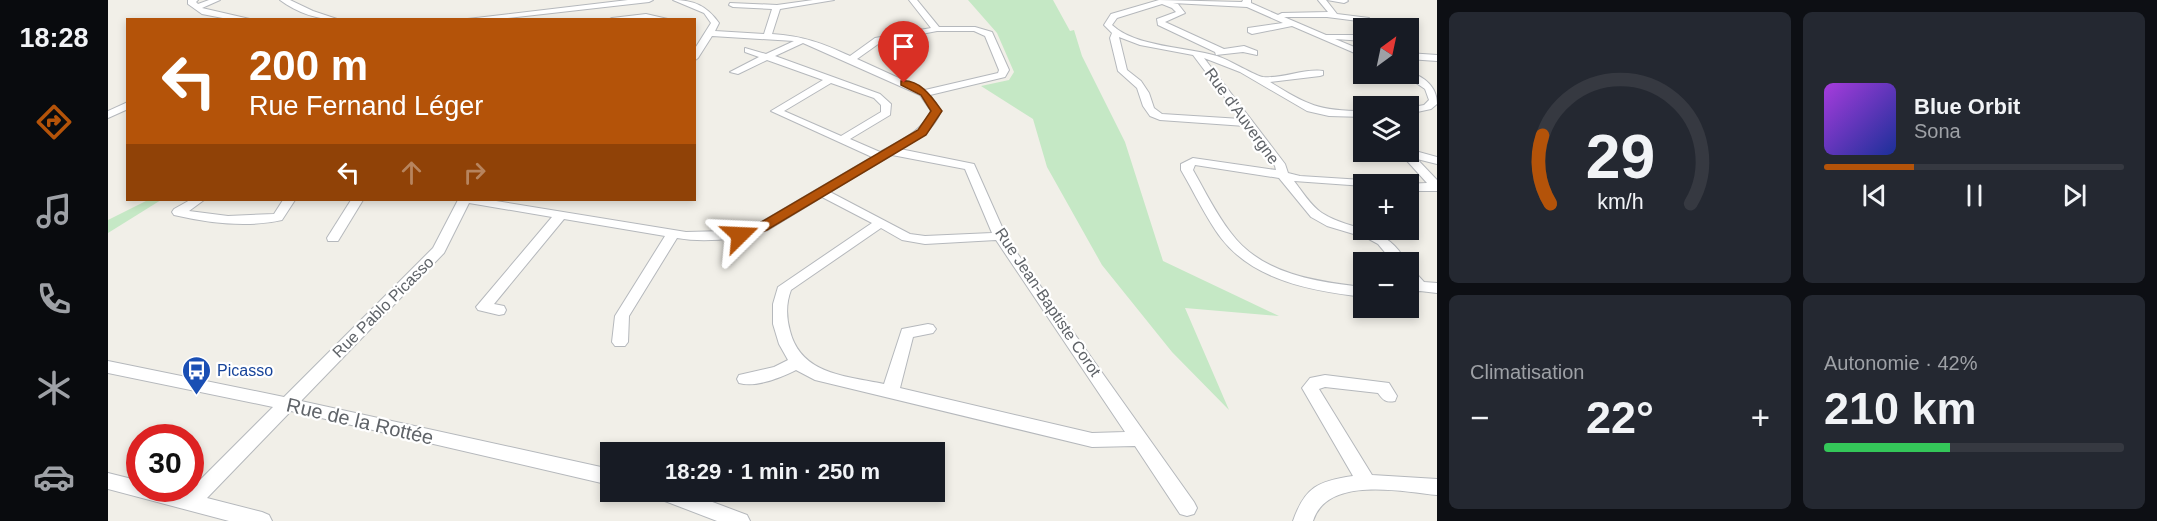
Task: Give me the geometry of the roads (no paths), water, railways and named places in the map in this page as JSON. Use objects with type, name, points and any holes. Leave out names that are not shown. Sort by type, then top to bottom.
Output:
[{"type":"street","points":[[216,0],[196,4],[201,12],[238,18]]},
{"type":"street","points":[[284,0],[315,15],[328,18]]},
{"type":"street","points":[[481,18],[649,0]]},
{"type":"street","points":[[677,0],[707,11],[716,23],[696,55]]},
{"type":"street","points":[[733,5],[777,7],[830,0]]},
{"type":"street","points":[[913,0],[937,29]]},
{"type":"street","points":[[1132,0],[1149,6]]},
{"type":"street","points":[[1322,0],[1333,13],[1330,15]]},
{"type":"street","points":[[1331,0],[1344,1]]},
{"type":"street","points":[[1166,1],[1181,13],[1160,21],[1161,23],[1223,52]]},
{"type":"street","points":[[1353,49],[1247,2],[1166,1],[1110,18],[1108,25],[1116,33],[1142,42],[1212,57],[1261,80],[1297,103],[1316,111],[1353,114]]},
{"type":"street","points":[[767,36],[777,7]]},
{"type":"street","points":[[1271,14],[1303,17],[1330,15],[1353,18]]},
{"type":"street","points":[[308,18],[315,15]]},
{"type":"street","points":[[629,18],[646,16],[657,18]]},
{"type":"street","points":[[1255,32],[1251,30],[1293,24]]},
{"type":"street","points":[[851,59],[878,40],[937,29],[975,29],[987,33],[1004,70],[1002,75],[924,93]]},
{"type":"street","points":[[477,201],[674,234],[717,238],[740,235],[763,227],[922,132],[931,123],[936,111],[924,93],[851,59],[802,40],[711,33]]},
{"type":"street","points":[[1116,33],[1114,38],[1123,71],[1138,83],[1144,92],[1147,110],[1151,113],[1160,117],[1248,123]]},
{"type":"street","points":[[1321,36],[1353,37]]},
{"type":"street","points":[[735,72],[802,40]]},
{"type":"street","points":[[1212,57],[1223,52],[1245,49],[1254,53]]},
{"type":"street","points":[[748,50],[877,96],[886,104],[886,112],[841,140]]},
{"type":"street","name":"Rue d'Auvergne","points":[[1195,52],[1281,166],[1282,174],[1193,161],[1187,164],[1187,170],[1226,236],[1245,256],[1267,269],[1318,287],[1353,291]]},
{"type":"street","points":[[1419,57],[1437,58]]},
{"type":"street","points":[[1261,80],[1320,73]]},
{"type":"street","points":[[831,79],[776,111],[841,140],[886,154]]},
{"type":"street","points":[[1419,80],[1426,84],[1433,94],[1432,108]]},
{"type":"street","points":[[108,115],[126,106]]},
{"type":"street","name":"Rue Jean-Baptiste Corot","points":[[886,154],[970,166],[1000,236],[1187,508]]},
{"type":"street","points":[[1419,156],[1437,161]]},
{"type":"street","points":[[1415,162],[1436,187]]},
{"type":"street","points":[[1282,174],[1299,179],[1353,182]]},
{"type":"street","points":[[1282,174],[1315,214],[1331,223],[1372,235],[1383,241],[1392,252]]},
{"type":"street","points":[[1419,186],[1436,187]]},
{"type":"street","points":[[822,192],[908,237],[925,240],[1000,236]]},
{"type":"street","points":[[196,201],[178,212],[219,221],[247,221],[278,217],[288,201]]},
{"type":"street","points":[[333,238],[356,201]]},
{"type":"street","name":"Rue Pablo Picasso","points":[[204,489],[439,250],[464,201]]},
{"type":"street","points":[[499,310],[483,307],[561,215]]},
{"type":"street","points":[[880,223],[785,287],[779,298],[778,313],[789,349],[797,362],[815,374],[1092,440],[1141,439]]},
{"type":"street","points":[[620,342],[622,316],[674,234]]},
{"type":"street","points":[[1419,288],[1437,288]]},
{"type":"street","points":[[890,393],[907,333],[928,329]]},
{"type":"street","points":[[745,379],[778,372],[797,362]]},
{"type":"street","name":"Rue de la Rottée","points":[[108,367],[287,404],[600,475]]},
{"type":"street","points":[[1366,482],[1310,388],[1316,382],[1325,381],[1383,387],[1389,396]]},
{"type":"street","points":[[108,482],[126,486]]},
{"type":"street","points":[[1303,521],[1307,506],[1317,496],[1341,485],[1366,482],[1437,487]]},
{"type":"street","points":[[196,502],[262,521]]},
{"type":"street","points":[[690,502],[740,521]]},
{"type":"place","name":"Picasso","points":[[196,396]]}]
